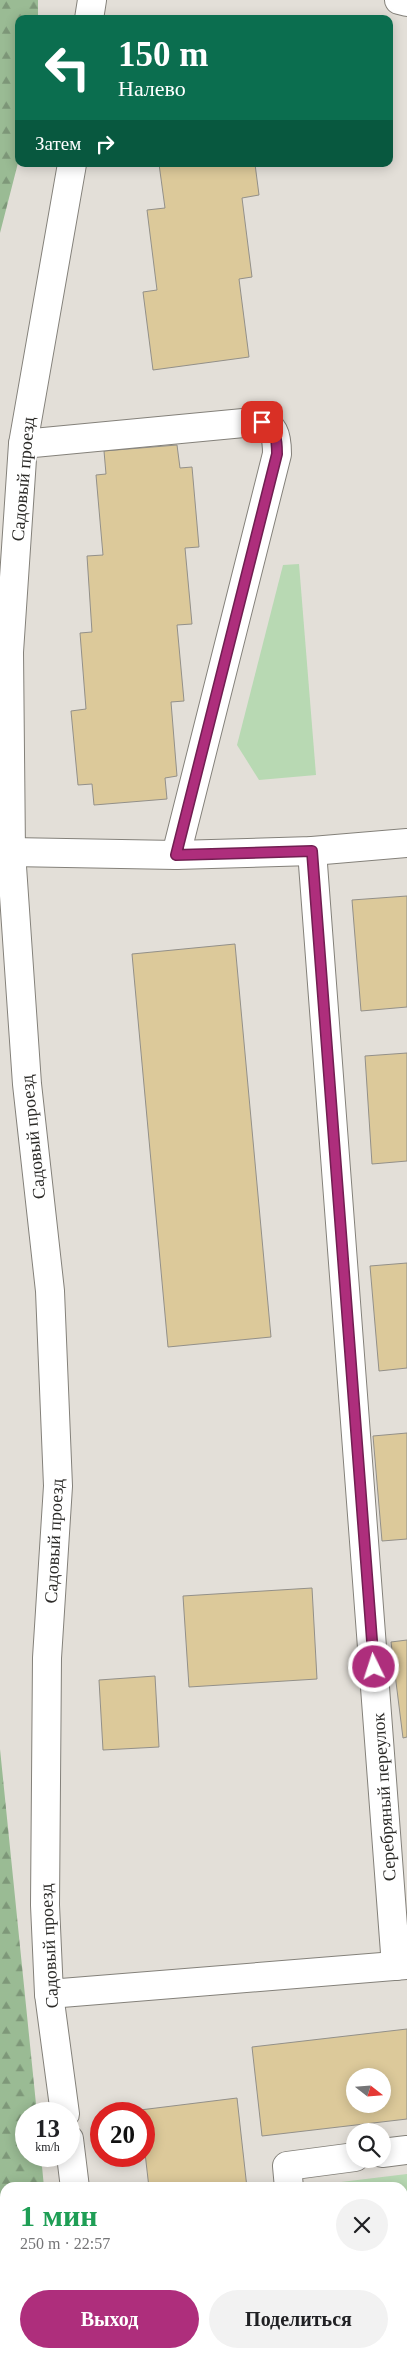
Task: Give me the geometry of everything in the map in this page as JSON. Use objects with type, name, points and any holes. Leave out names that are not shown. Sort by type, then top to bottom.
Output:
[{"type":"street","points":[[90,15],[92,0]]},
{"type":"street","points":[[399,0],[407,2]]},
{"type":"street","name":"Садовый проезд","points":[[63,2102],[49,1994],[45,1905],[47,1658],[58,1486],[50,1291],[27,1084],[11,852],[9,652],[23,444],[71,167]]},
{"type":"street","points":[[23,444],[254,422],[262,422],[271,426],[277,438],[277,454],[176,855]]},
{"type":"street","points":[[11,852],[176,855],[312,851],[407,843]]},
{"type":"street","name":"Серебряный переулок","points":[[312,851],[402,1965]]},
{"type":"street","points":[[49,1994],[402,1965]]},
{"type":"street","points":[[391,2152],[407,2150]]},
{"type":"street","points":[[288,2182],[287,2166],[346,2158]]},
{"type":"street","points":[[73,2167],[75,2182]]},
{"type":"green space","points":[[0,0],[38,0],[38,15],[15,15],[15,167],[17,167],[0,233]]},
{"type":"green space","points":[[299,564],[316,775],[259,780],[237,745],[283,565]]},
{"type":"green space","points":[[0,1749],[36,2102],[15,2102],[15,2167],[42,2167],[44,2182],[0,2182]]},
{"type":"green space","points":[[407,2174],[407,2182],[341,2182]]},
{"type":"building","points":[[159,167],[255,167],[259,195],[242,198],[252,277],[239,279],[249,357],[153,370],[143,292],[157,290],[147,210],[165,208]]},
{"type":"building","points":[[177,445],[180,468],[192,467],[199,547],[185,548],[192,624],[177,625],[184,701],[171,702],[177,776],[165,778],[167,799],[94,805],[92,784],[78,785],[71,711],[86,709],[80,633],[92,632],[87,556],[103,555],[96,475],[106,474],[104,451]]},
{"type":"building","points":[[407,896],[407,1007],[361,1011],[352,900]]},
{"type":"building","points":[[235,944],[271,1337],[168,1347],[132,954]]},
{"type":"building","points":[[407,1053],[407,1161],[372,1164],[365,1056]]},
{"type":"building","points":[[407,1263],[407,1368],[379,1371],[370,1266]]},
{"type":"building","points":[[407,1433],[407,1539],[382,1541],[373,1436]]},
{"type":"building","points":[[312,1588],[317,1679],[189,1687],[183,1596]]},
{"type":"building","points":[[407,1640],[407,1737],[403,1738],[391,1642]]},
{"type":"building","points":[[155,1676],[159,1747],[103,1750],[99,1680]]},
{"type":"building","points":[[407,2029],[407,2119],[373,2123],[346,2123],[346,2126],[262,2136],[252,2047]]},
{"type":"building","points":[[237,2098],[246,2182],[148,2182],[147,2167],[155,2167],[155,2108]]},
{"type":"route","points":[[262,422],[271,426],[277,438],[277,454],[176,855],[312,851],[374,1667]]}]
